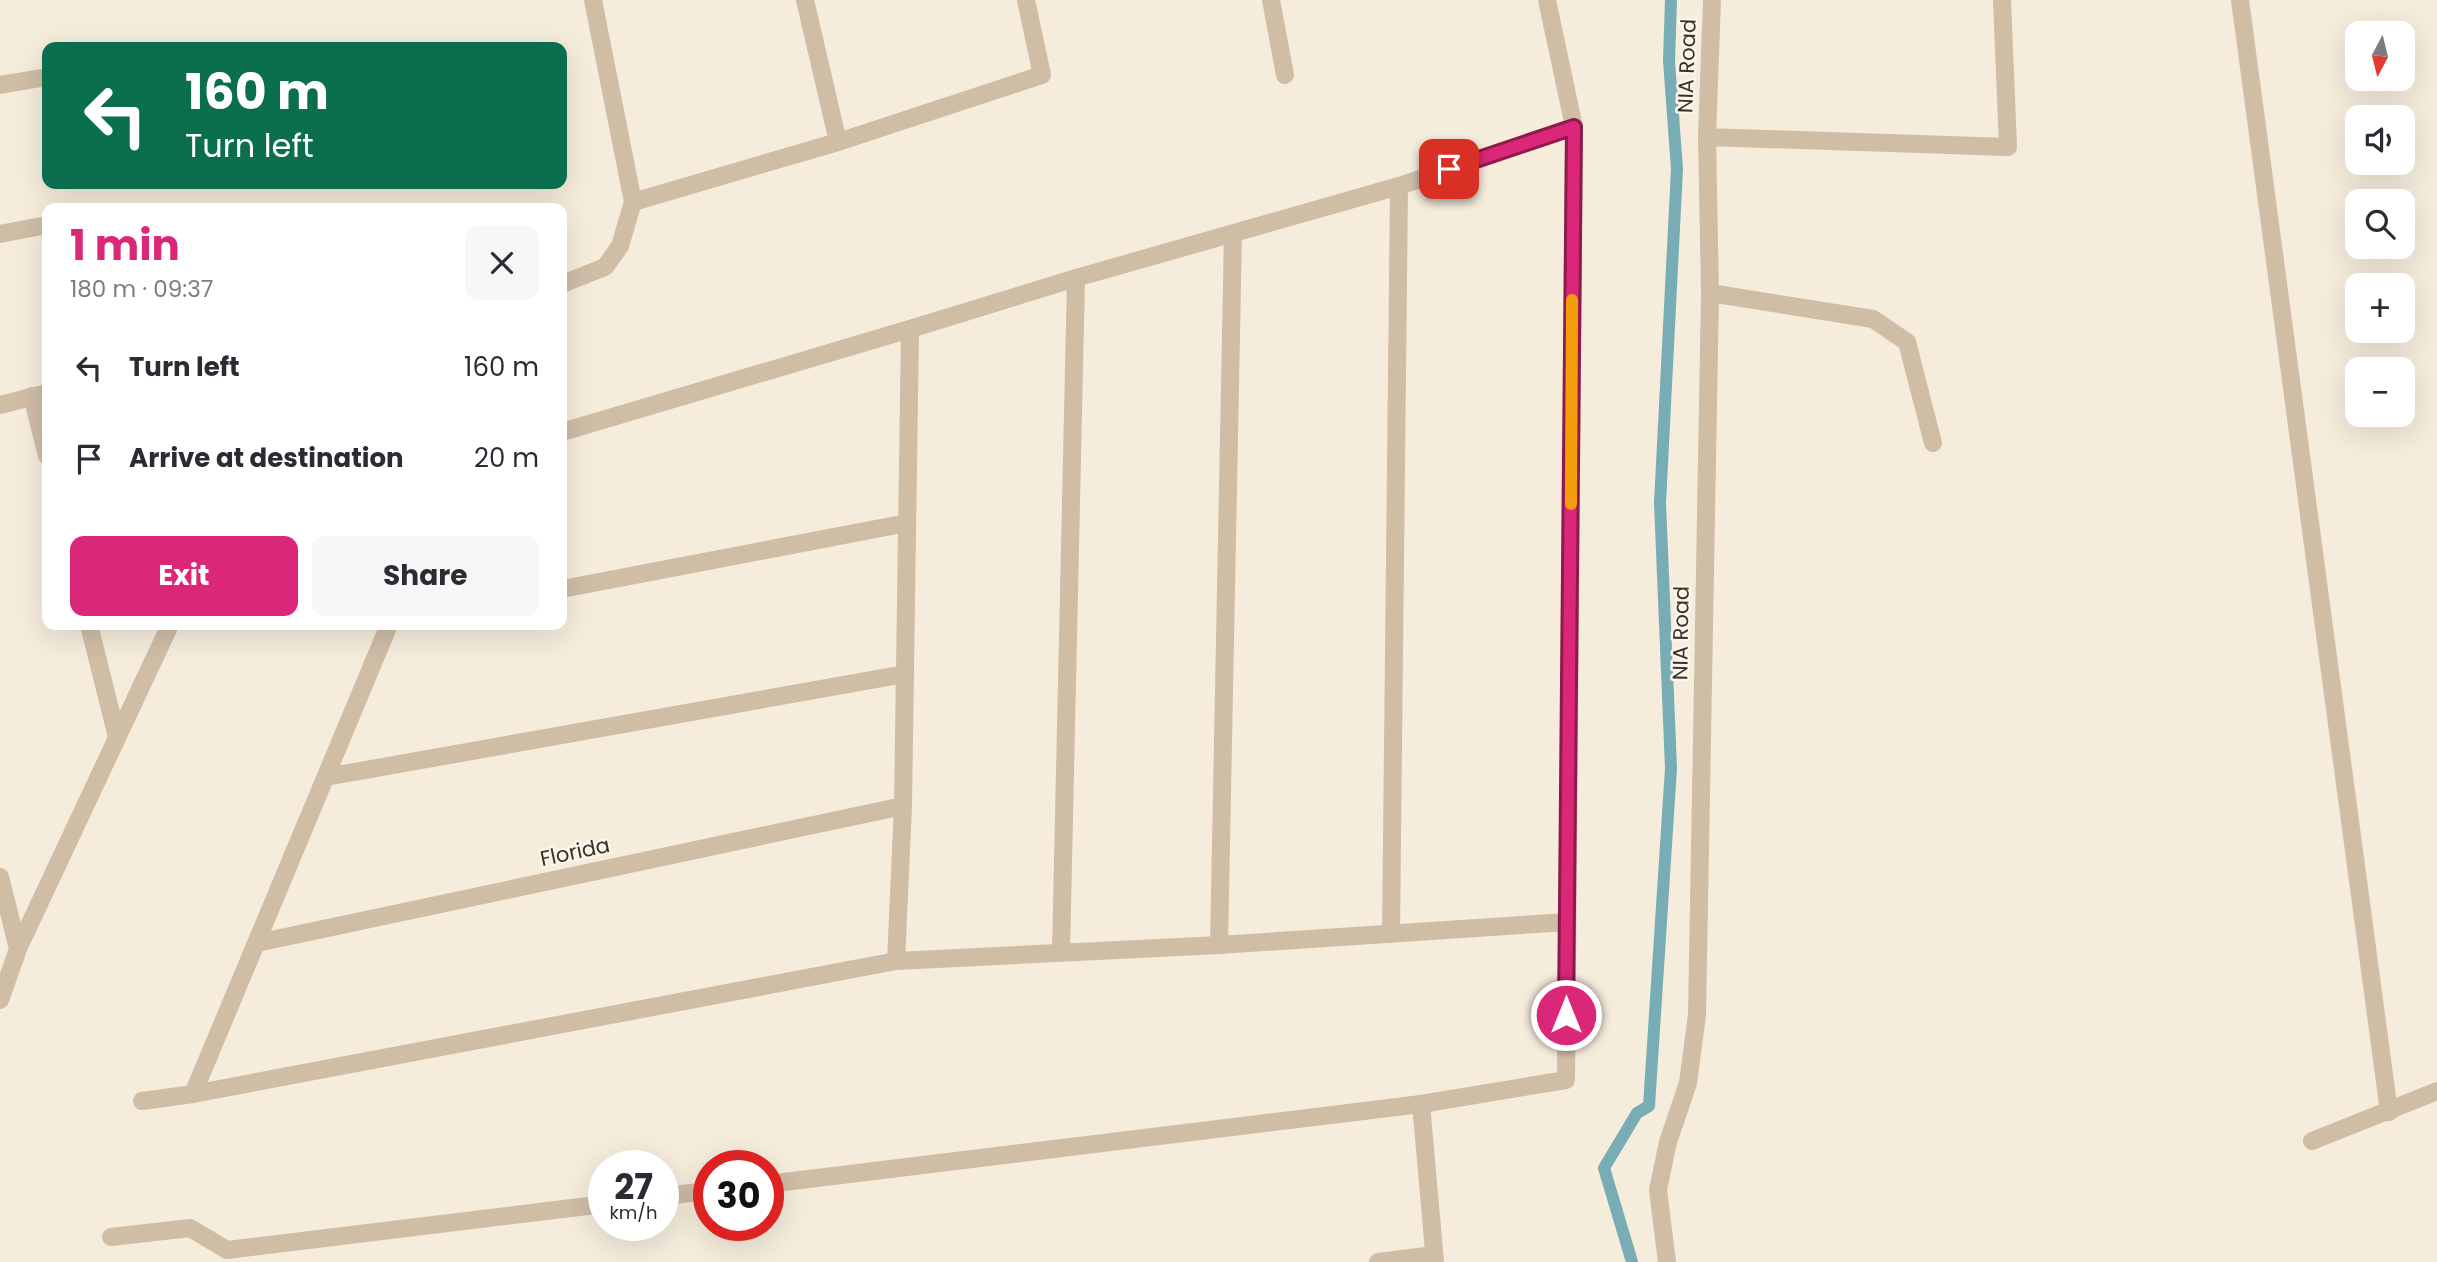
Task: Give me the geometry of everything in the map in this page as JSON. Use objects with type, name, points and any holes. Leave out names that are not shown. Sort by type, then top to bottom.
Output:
[{"type":"street","points":[[567,282],[606,267],[620,246],[633,202],[593,0]]},
{"type":"street","points":[[805,0],[838,142]]},
{"type":"street","points":[[633,202],[838,142],[1042,75],[1026,0]]},
{"type":"street","points":[[1271,0],[1285,75]]},
{"type":"street","points":[[784,1182],[1420,1104],[1566,1080],[1574,127],[1547,0]]},
{"type":"street","name":"NIA Road","points":[[1667,1262],[1658,1189],[1668,1142],[1688,1083],[1697,1015],[1710,293],[1707,137],[1712,0]]},
{"type":"street","points":[[1707,137],[2008,147],[2002,0]]},
{"type":"street","points":[[2240,0],[2389,1112]]},
{"type":"street","points":[[0,86],[41,78]]},
{"type":"street","points":[[567,431],[1076,278],[1399,186],[1574,127]]},
{"type":"street","points":[[1391,934],[1399,186]]},
{"type":"street","points":[[0,234],[42,226]]},
{"type":"street","points":[[1219,945],[1233,233]]},
{"type":"street","points":[[1061,952],[1076,278]]},
{"type":"street","points":[[1710,293],[1873,318],[1907,342],[1933,443]]},
{"type":"street","points":[[896,961],[903,806],[910,329]]},
{"type":"street","points":[[0,405],[40,394],[42,412]]},
{"type":"street","points":[[567,588],[908,523]]},
{"type":"street","points":[[90,630],[117,737]]},
{"type":"street","points":[[0,1000],[18,949],[168,630]]},
{"type":"street","points":[[194,1094],[387,630]]},
{"type":"street","points":[[326,777],[905,674]]},
{"type":"street","name":"Florida","points":[[257,943],[903,806]]},
{"type":"street","points":[[0,877],[18,949]]},
{"type":"street","points":[[142,1101],[194,1094],[896,961],[1219,945],[1567,922]]},
{"type":"street","points":[[2312,1142],[2437,1091]]},
{"type":"street","points":[[1378,1262],[1435,1258],[1420,1104]]},
{"type":"street","points":[[111,1237],[190,1228],[228,1256],[588,1206]]},
{"type":"waterway","points":[[1632,1262],[1604,1168],[1637,1113],[1649,1106],[1671,768],[1660,503],[1677,169],[1669,61],[1671,0]]},
{"type":"slow traffic","points":[[1571,504],[1572,300]]},
{"type":"route","points":[[1449,169],[1574,127],[1566,1015]]}]
